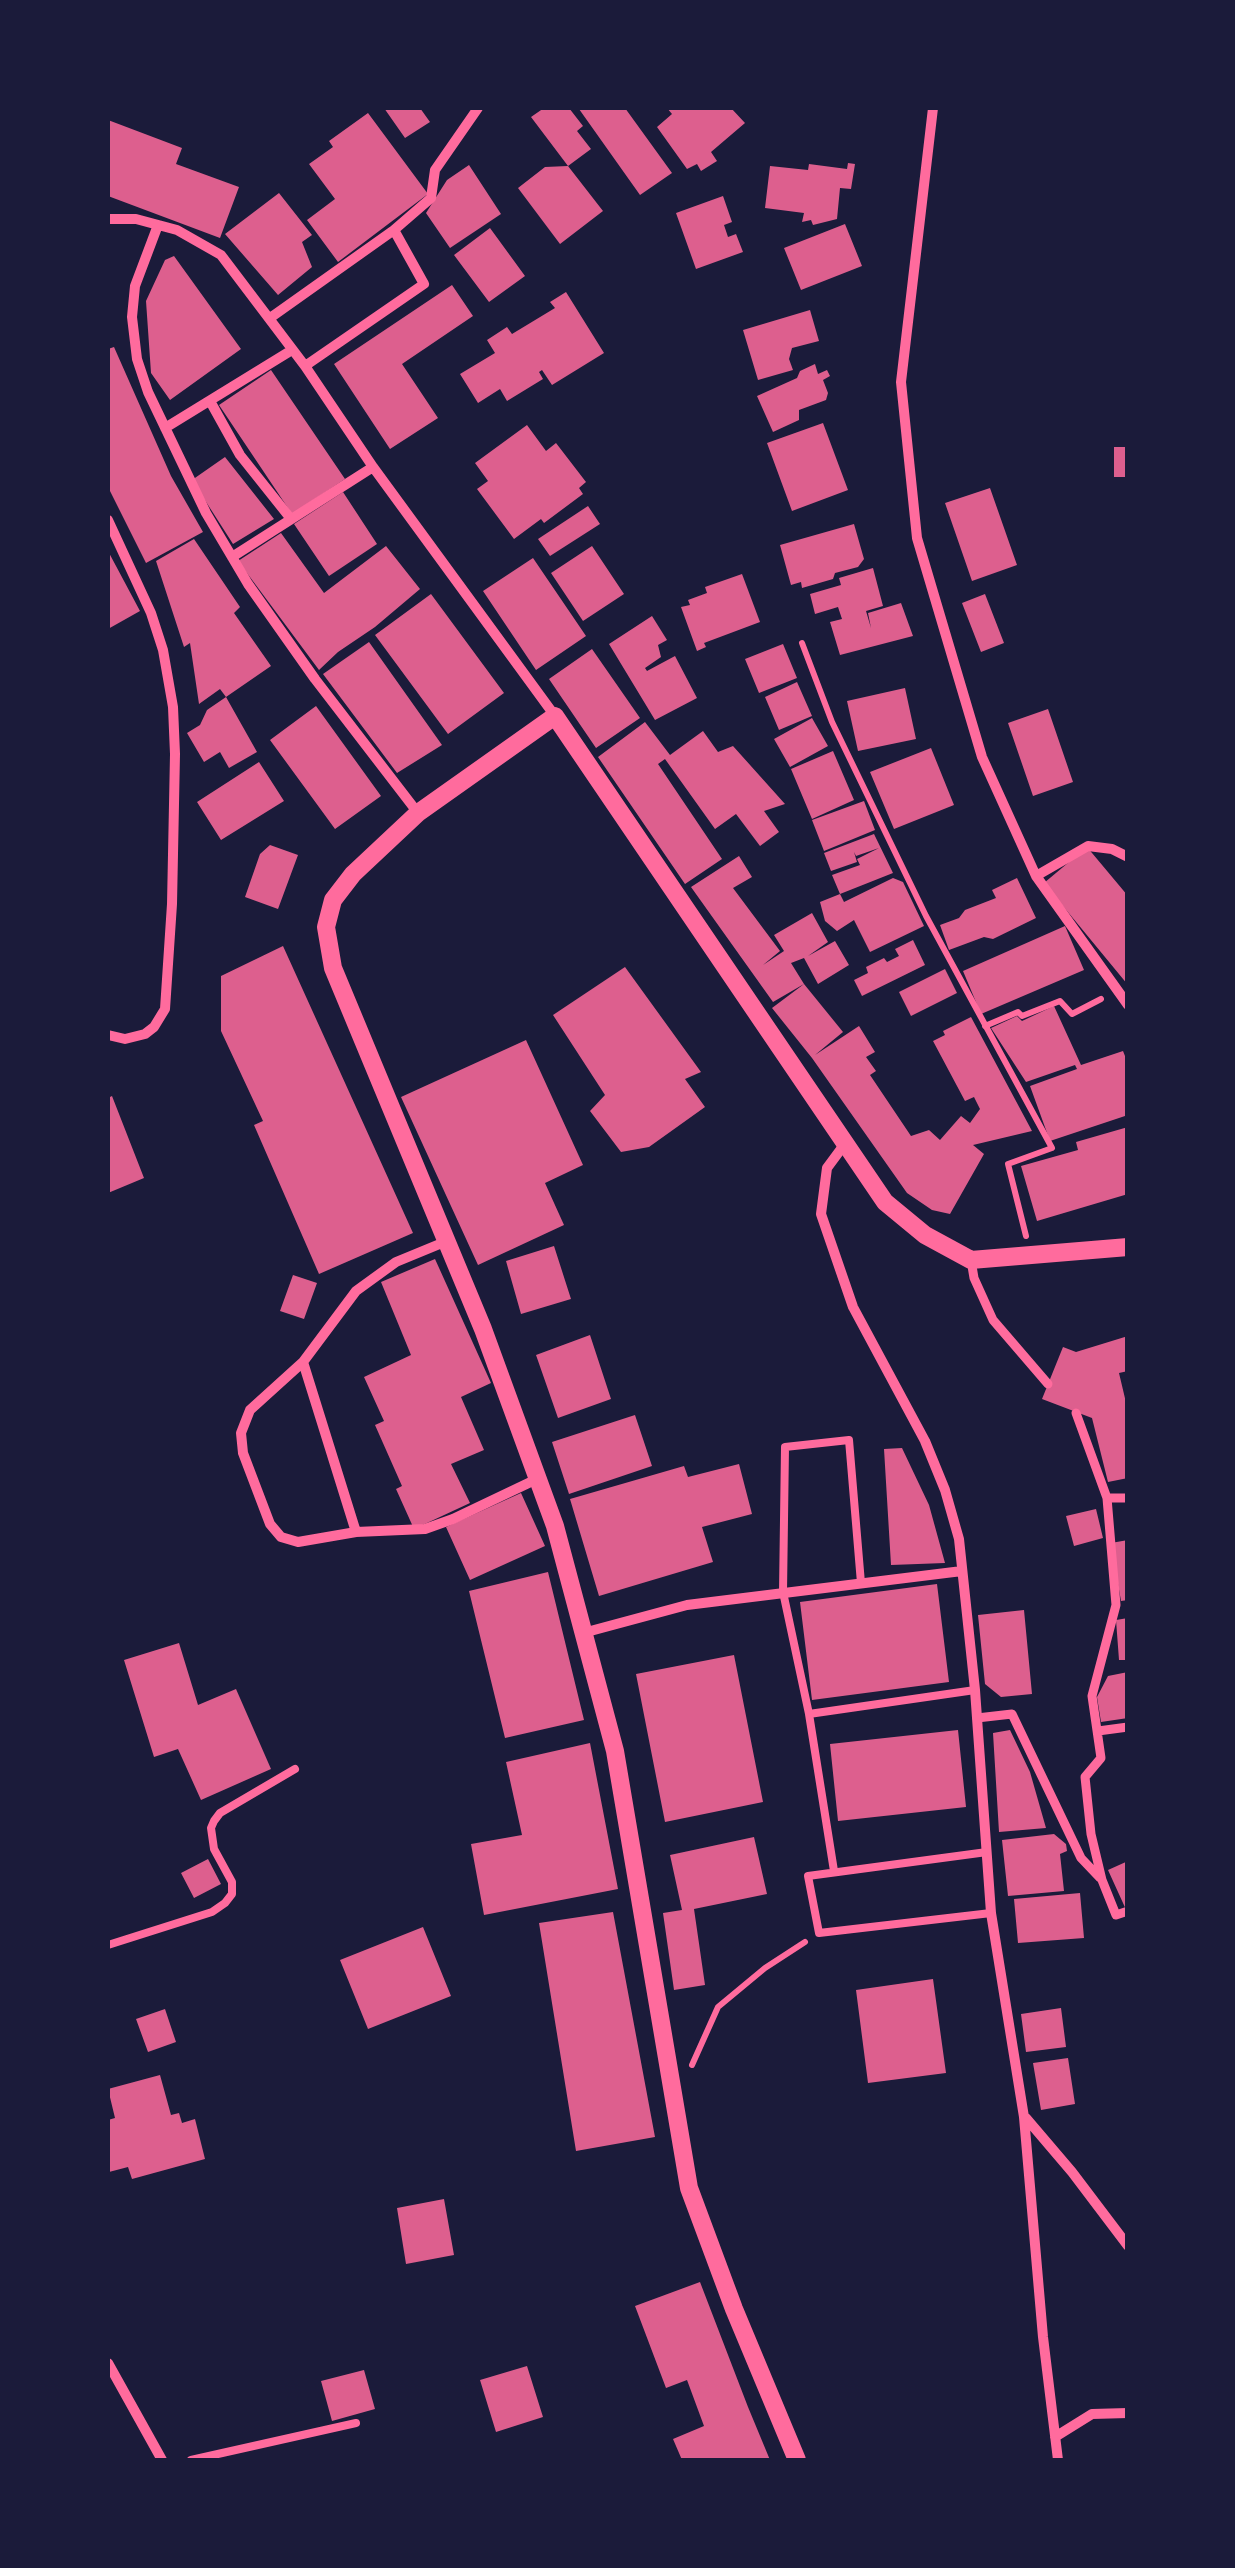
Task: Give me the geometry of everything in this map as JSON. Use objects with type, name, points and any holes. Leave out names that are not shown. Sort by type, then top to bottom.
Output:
[{"type":"street","points":[[270,318],[394,230],[431,198],[435,170],[478,108]]},
{"type":"street","points":[[933,108],[901,382],[917,538],[982,758],[1036,876],[1128,1005]]},
{"type":"street","points":[[108,219],[136,219],[177,230],[221,254],[306,366],[373,468],[555,716],[885,1202],[925,1234],[972,1260],[1128,1247]]},
{"type":"street","points":[[158,226],[135,286],[132,317],[141,374],[206,512],[232,557],[315,679],[418,812]]},
{"type":"street","points":[[306,366],[424,284],[394,230]]},
{"type":"street","points":[[165,428],[292,350]]},
{"type":"street","points":[[210,401],[240,456],[291,520]]},
{"type":"street","points":[[232,557],[373,468]]},
{"type":"street","points":[[108,520],[158,631],[168,668],[175,754],[166,1008],[145,1034],[125,1039],[108,1035]]},
{"type":"street","points":[[555,716],[418,812],[343,884],[330,909],[326,936],[333,968],[447,1242],[555,1526],[614,1752],[689,2188],[797,2460]]},
{"type":"street","points":[[1036,876],[1088,846],[1112,848],[1128,857]]},
{"type":"street","points":[[844,1145],[827,1168],[822,1214],[854,1307],[926,1442],[959,1539],[991,1913],[1024,2116],[1058,2460]]},
{"type":"street","points":[[447,1242],[396,1262],[364,1283],[303,1362],[250,1410],[241,1434],[243,1453],[270,1524],[280,1537],[308,1541],[356,1532],[413,1531],[439,1525],[537,1479]]},
{"type":"street","points":[[972,1260],[974,1278],[994,1320],[1048,1384]]},
{"type":"street","points":[[303,1362],[356,1532]]},
{"type":"street","points":[[1076,1413],[1106,1498],[1122,1604],[1092,1696],[1101,1758],[1085,1777],[1091,1834],[1102,1880],[1116,1914],[1128,1910]]},
{"type":"street","points":[[1106,1498],[1128,1498]]},
{"type":"street","points":[[584,1633],[687,1605],[962,1571]]},
{"type":"street","points":[[977,1718],[1012,1714],[1081,1858],[1102,1880]]},
{"type":"street","points":[[1098,1731],[1128,1727]]},
{"type":"street","points":[[1024,2116],[1128,2246]]},
{"type":"street","points":[[108,2363],[162,2460]]},
{"type":"street","points":[[1056,2437],[1092,2414],[1128,2413]]},
{"type":"lane","points":[[834,1872],[809,1714],[783,1592],[785,1447],[849,1440],[861,1584]]},
{"type":"lane","points":[[809,1714],[974,1690]]},
{"type":"lane","points":[[108,1945],[212,1912],[225,1903],[232,1894],[232,1882],[214,1849],[214,1821],[241,1800],[296,1769]]},
{"type":"lane","points":[[987,1852],[808,1876],[818,1934],[991,1913]]},
{"type":"lane","points":[[191,2460],[356,2422]]},
{"type":"path","points":[[802,643],[832,722],[926,916],[1052,1148],[1008,1164],[1031,1257]]},
{"type":"path","points":[[985,1026],[1060,1001],[1072,1014],[1117,990]]},
{"type":"path","points":[[688,2075],[718,2007],[764,1968],[818,1934]]},
{"type":"building","points":[[384,108],[420,108],[430,122],[405,138]]},
{"type":"building","points":[[544,108],[569,108],[583,126],[577,131],[591,149],[568,166],[531,117]]},
{"type":"building","points":[[625,108],[672,173],[640,195],[579,109]]},
{"type":"building","points":[[667,108],[731,108],[745,123],[711,152],[717,161],[701,171],[697,164],[687,169],[657,127],[672,114]]},
{"type":"building","points":[[368,113],[428,194],[338,262],[307,220],[335,199],[309,164],[333,147],[329,141]]},
{"type":"building","points":[[108,120],[182,148],[176,164],[239,187],[220,238],[108,196]]},
{"type":"building","points":[[848,163],[855,164],[851,189],[840,188],[837,219],[813,225],[811,220],[802,222],[804,213],[765,208],[770,166],[808,170],[809,164],[847,169]]},
{"type":"building","points":[[469,165],[501,214],[450,248],[426,213],[447,180]]},
{"type":"building","points":[[568,166],[603,211],[560,244],[518,188],[545,167]]},
{"type":"building","points":[[279,193],[312,235],[302,242],[312,267],[278,295],[225,234]]},
{"type":"building","points":[[723,196],[732,222],[724,225],[728,237],[736,234],[743,252],[696,269],[676,213]]},
{"type":"building","points":[[845,224],[862,266],[801,290],[784,248]]},
{"type":"building","points":[[490,228],[525,276],[489,302],[454,255]]},
{"type":"building","points":[[174,256],[241,349],[170,400],[151,373],[146,301],[165,260]]},
{"type":"building","points":[[452,285],[473,316],[402,364],[438,418],[390,449],[334,364]]},
{"type":"building","points":[[566,292],[604,353],[552,385],[542,370],[539,372],[543,379],[507,401],[500,389],[478,403],[460,374],[495,353],[487,340],[507,327],[512,334],[555,308],[550,302]]},
{"type":"building","points":[[810,310],[819,341],[792,348],[789,359],[793,370],[758,380],[743,330]]},
{"type":"building","points":[[114,347],[171,476],[203,532],[146,563],[108,487],[108,349]]},
{"type":"building","points":[[815,364],[818,374],[827,370],[830,376],[823,380],[828,393],[826,400],[799,410],[799,420],[773,432],[757,396],[797,378],[800,371]]},
{"type":"building","points":[[271,370],[345,479],[292,514],[219,405]]},
{"type":"building","points":[[823,423],[848,490],[792,511],[767,443]]},
{"type":"building","points":[[527,425],[546,451],[556,443],[586,482],[579,488],[583,494],[514,539],[477,489],[488,481],[475,463]]},
{"type":"building","points":[[1114,447],[1128,447],[1128,477],[1114,477]]},
{"type":"building","points":[[225,457],[274,519],[233,544],[192,480]]},
{"type":"building","points":[[990,488],[1017,565],[972,581],[945,503]]},
{"type":"building","points":[[343,492],[377,544],[329,576],[294,524]]},
{"type":"building","points":[[588,506],[600,524],[550,556],[538,539]]},
{"type":"building","points":[[854,524],[864,559],[858,567],[802,588],[801,582],[791,585],[780,545]]},
{"type":"building","points":[[281,533],[324,593],[386,546],[420,589],[319,670],[238,561]]},
{"type":"building","points":[[194,539],[240,607],[234,613],[271,666],[226,697],[220,689],[199,704],[190,643],[184,647],[156,561]]},
{"type":"building","points":[[592,546],[624,594],[583,621],[551,573]]},
{"type":"building","points":[[108,551],[140,611],[108,629]]},
{"type":"building","points":[[533,558],[586,636],[536,670],[483,591]]},
{"type":"building","points":[[873,568],[883,606],[866,611],[871,628],[868,613],[901,603],[913,636],[840,655],[830,622],[842,619],[838,607],[815,614],[810,594],[841,585],[839,578]]},
{"type":"building","points":[[742,574],[760,622],[704,643],[706,647],[697,651],[681,607],[707,593],[705,587]]},
{"type":"building","points":[[431,594],[504,693],[448,734],[375,635]]},
{"type":"building","points":[[985,594],[1004,643],[981,652],[962,603]]},
{"type":"building","points":[[652,616],[667,640],[658,645],[661,657],[645,668],[647,671],[675,656],[697,698],[655,720],[609,644]]},
{"type":"building","points":[[369,642],[442,745],[397,773],[323,674]]},
{"type":"building","points":[[783,644],[797,678],[759,693],[745,659]]},
{"type":"building","points":[[592,649],[640,718],[596,748],[549,679]]},
{"type":"building","points":[[797,682],[812,716],[779,730],[765,697]]},
{"type":"building","points":[[905,688],[916,739],[858,751],[847,701]]},
{"type":"building","points":[[226,697],[257,752],[229,768],[220,752],[204,762],[187,733],[200,725],[207,710]]},
{"type":"building","points":[[316,706],[381,796],[335,829],[270,740]]},
{"type":"building","points":[[1048,709],[1073,782],[1033,796],[1008,723]]},
{"type":"building","points":[[812,718],[828,746],[790,767],[774,739]]},
{"type":"building","points":[[645,722],[670,755],[703,731],[718,752],[733,746],[785,804],[764,811],[779,832],[760,846],[736,814],[715,829],[665,759],[658,764],[722,859],[685,884],[598,757]]},
{"type":"building","points":[[931,748],[954,805],[894,829],[870,772]]},
{"type":"building","points":[[833,751],[854,800],[812,819],[791,769]]},
{"type":"building","points":[[259,762],[284,801],[221,840],[197,802]]},
{"type":"building","points":[[864,801],[875,830],[824,851],[812,820]]},
{"type":"building","points":[[874,834],[893,873],[840,894],[832,875],[860,865],[857,859],[879,848],[856,856],[854,852],[857,862],[831,871],[824,853]]},
{"type":"building","points":[[270,845],[298,855],[278,909],[245,897],[260,854]]},
{"type":"building","points":[[1087,847],[1128,896],[1128,985],[1044,883]]},
{"type":"building","points":[[739,856],[752,877],[733,888],[780,951],[763,965],[784,951],[774,935],[812,913],[828,942],[808,956],[835,941],[849,965],[818,984],[804,958],[791,963],[804,984],[773,1002],[691,887]]},
{"type":"building","points":[[893,878],[903,882],[924,926],[870,952],[854,920],[837,931],[825,921],[820,902],[840,894],[844,902]]},
{"type":"building","points":[[1017,878],[1036,918],[993,939],[984,937],[949,950],[940,925],[996,898],[992,890]]},
{"type":"building","points":[[1065,926],[1084,970],[981,1014],[963,971]]},
{"type":"building","points":[[913,940],[925,965],[862,996],[854,980],[868,973],[866,967],[899,956],[895,949]]},
{"type":"building","points":[[283,946],[413,1233],[319,1274],[254,1125],[263,1121],[221,1031],[221,976]]},
{"type":"building","points":[[625,967],[701,1072],[685,1079],[705,1107],[649,1147],[621,1152],[590,1111],[605,1095],[553,1015]]},
{"type":"building","points":[[945,969],[957,993],[911,1016],[899,992]]},
{"type":"building","points":[[804,984],[843,1032],[815,1055],[859,1026],[875,1052],[866,1057],[876,1071],[870,1075],[911,1136],[929,1130],[940,1140],[961,1116],[970,1123],[980,1109],[974,1097],[965,1101],[933,1041],[945,1035],[943,1031],[971,1017],[1032,1131],[973,1145],[984,1154],[950,1214],[932,1210],[907,1193],[772,1008]]},
{"type":"building","points":[[1054,1006],[1081,1065],[1123,1051],[1128,1055],[1128,1115],[1050,1141],[1030,1086],[1077,1069],[1075,1065],[1026,1082],[991,1028],[1017,1016],[1022,1021]]},
{"type":"building","points":[[526,1040],[583,1165],[545,1183],[564,1225],[478,1265],[401,1097]]},
{"type":"building","points":[[112,1096],[144,1178],[108,1193],[108,1098]]},
{"type":"building","points":[[1128,1127],[1128,1194],[1037,1221],[1021,1166],[1078,1150],[1076,1142]]},
{"type":"building","points":[[554,1246],[571,1299],[521,1314],[506,1261]]},
{"type":"building","points":[[435,1259],[491,1383],[461,1397],[484,1450],[451,1464],[470,1503],[414,1529],[396,1489],[402,1486],[375,1425],[384,1421],[364,1377],[411,1355],[381,1282]]},
{"type":"building","points":[[293,1275],[317,1283],[304,1319],[280,1311]]},
{"type":"building","points":[[590,1335],[611,1399],[558,1418],[536,1355]]},
{"type":"building","points":[[1128,1336],[1128,1371],[1119,1373],[1128,1411],[1128,1478],[1108,1482],[1092,1418],[1042,1399],[1063,1347],[1076,1352]]},
{"type":"building","points":[[635,1415],[652,1466],[569,1494],[552,1442]]},
{"type":"building","points":[[902,1448],[929,1505],[945,1563],[891,1565],[884,1449]]},
{"type":"building","points":[[739,1464],[752,1514],[702,1527],[713,1562],[599,1596],[570,1499],[684,1466],[688,1477]]},
{"type":"building","points":[[521,1493],[545,1546],[470,1580],[446,1527]]},
{"type":"building","points":[[1096,1509],[1103,1538],[1074,1546],[1066,1516]]},
{"type":"building","points":[[1128,1540],[1128,1600],[1121,1601],[1111,1543]]},
{"type":"building","points":[[548,1572],[584,1720],[505,1738],[469,1591]]},
{"type":"building","points":[[937,1584],[949,1682],[812,1700],[800,1602]]},
{"type":"building","points":[[1024,1610],[1032,1694],[1001,1697],[985,1684],[978,1615]]},
{"type":"building","points":[[1128,1618],[1128,1660],[1119,1660],[1116,1620]]},
{"type":"building","points":[[179,1643],[198,1705],[236,1689],[271,1769],[201,1800],[178,1749],[154,1757],[124,1660]]},
{"type":"building","points":[[734,1655],[763,1802],[665,1822],[636,1674]]},
{"type":"building","points":[[1128,1672],[1128,1718],[1101,1722],[1097,1697],[1108,1676]]},
{"type":"building","points":[[958,1730],[966,1807],[838,1821],[830,1744]]},
{"type":"building","points":[[1010,1730],[1030,1772],[1046,1828],[999,1832],[993,1733]]},
{"type":"building","points":[[590,1743],[618,1889],[484,1915],[471,1844],[522,1835],[506,1762]]},
{"type":"building","points":[[1054,1834],[1066,1844],[1067,1851],[1060,1854],[1064,1891],[1008,1896],[1002,1840]]},
{"type":"building","points":[[754,1837],[767,1894],[694,1909],[705,1985],[674,1990],[663,1913],[682,1910],[670,1855]]},
{"type":"building","points":[[208,1859],[221,1884],[194,1898],[181,1873]]},
{"type":"building","points":[[1128,1861],[1128,1914],[1108,1870]]},
{"type":"building","points":[[1080,1893],[1084,1938],[1018,1943],[1014,1899]]},
{"type":"building","points":[[613,1912],[655,2137],[576,2151],[539,1923]]},
{"type":"building","points":[[423,1927],[451,1996],[368,2029],[340,1960]]},
{"type":"building","points":[[933,1979],[946,2073],[868,2083],[856,1990]]},
{"type":"building","points":[[1061,2008],[1066,2047],[1026,2052],[1021,2014]]},
{"type":"building","points":[[165,2009],[176,2042],[148,2052],[136,2019]]},
{"type":"building","points":[[1068,2058],[1075,2104],[1041,2110],[1033,2063]]},
{"type":"building","points":[[160,2075],[171,2115],[179,2113],[182,2123],[195,2119],[205,2159],[132,2179],[128,2167],[109,2172],[108,2120],[115,2118],[108,2089]]},
{"type":"building","points":[[444,2199],[454,2255],[406,2264],[397,2208]]},
{"type":"building","points":[[700,2282],[770,2460],[682,2460],[673,2439],[704,2426],[687,2380],[666,2388],[635,2306]]},
{"type":"building","points":[[527,2366],[543,2417],[496,2432],[480,2380]]},
{"type":"building","points":[[364,2370],[375,2409],[332,2421],[321,2381]]}]
